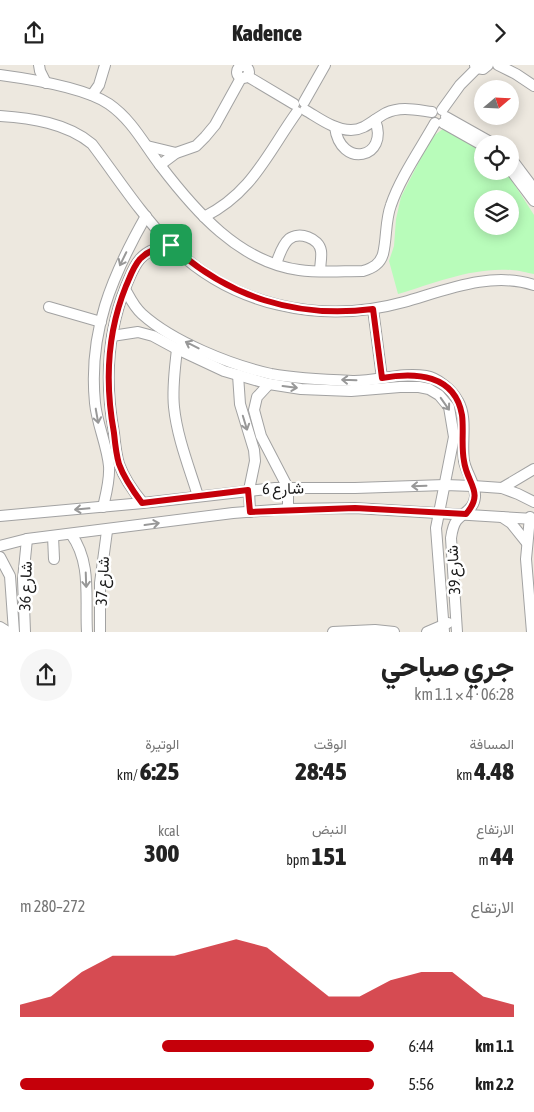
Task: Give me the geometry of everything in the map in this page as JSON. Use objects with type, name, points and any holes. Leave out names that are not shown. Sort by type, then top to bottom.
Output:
[{"type":"street","points":[[25,78],[31,75],[39,65]]},
{"type":"street","points":[[39,65],[46,83]]},
{"type":"street","points":[[92,95],[99,85],[105,65]]},
{"type":"street","points":[[204,217],[221,209],[255,177],[325,65]]},
{"type":"street","points":[[0,75],[25,78],[92,95],[108,104],[135,127],[160,165],[215,229],[251,253],[276,264],[298,270],[364,271],[378,264],[382,257],[388,216],[395,193],[442,118],[460,85],[476,66],[483,69],[488,65]]},
{"type":"street","points":[[498,65],[534,86]]},
{"type":"street","points":[[160,165],[176,153],[196,146],[205,137],[215,125],[241,70],[335,127],[352,130],[360,129],[384,114],[404,109],[432,113],[436,109],[442,118],[474,140]]},
{"type":"street","points":[[101,79],[108,104]]},
{"type":"street","points":[[0,116],[45,122],[83,136],[92,144],[146,216],[171,245],[200,269],[217,280],[236,290],[273,304],[328,312],[373,309],[454,287],[481,282],[509,280],[534,285]]},
{"type":"street","points":[[442,118],[476,135]]},
{"type":"street","points":[[335,127],[336,136],[344,149],[351,154],[361,154],[369,151],[378,140],[375,120]]},
{"type":"street","points":[[146,146],[176,153]]},
{"type":"street","points":[[519,169],[534,189]]},
{"type":"street","points":[[518,180],[534,201]]},
{"type":"street","points":[[215,229],[221,209]]},
{"type":"street","points":[[103,507],[109,468],[99,424],[93,377],[96,347],[110,289],[121,261],[146,216]]},
{"type":"street","points":[[276,264],[283,246],[288,240],[294,236],[302,236],[317,242],[321,249],[320,271]]},
{"type":"street","points":[[142,503],[124,476],[115,444],[109,406],[108,377],[112,336],[125,289],[134,267],[141,258],[155,249],[171,245]]},
{"type":"street","points":[[125,289],[141,314],[196,348],[232,362],[272,374],[356,381],[410,374],[428,376],[450,390],[459,402],[462,416],[464,462],[473,486]]},
{"type":"street","points":[[49,307],[101,322]]},
{"type":"street","points":[[373,309],[382,378]]},
{"type":"street","name":"شارع 39","points":[[112,336],[138,332],[153,336],[177,349],[238,375],[268,384],[301,389],[351,391],[400,387],[429,389],[439,395],[449,407],[454,437],[436,528],[444,629]]},
{"type":"street","points":[[177,349],[173,385],[175,415],[181,443],[198,496]]},
{"type":"street","points":[[238,375],[240,404],[254,450],[255,461],[248,490],[250,512]]},
{"type":"street","points":[[268,384],[257,397],[254,410],[261,436],[288,488],[288,509]]},
{"type":"street","points":[[502,488],[534,469]]},
{"type":"street","name":"شارع 39","points":[[457,632],[451,538],[453,528],[458,519],[466,514],[474,500],[475,492],[473,486]]},
{"type":"street","name":"شارع 6","points":[[0,516],[142,503],[248,490],[288,488],[473,486],[502,488],[534,501]]},
{"type":"street","name":"شارع 6","points":[[0,546],[27,539],[288,509],[355,508],[532,518]]},
{"type":"street","points":[[502,516],[511,523],[528,543]]},
{"type":"street","points":[[532,518],[528,543],[527,575],[532,632]]},
{"type":"street","name":"شارع 37","points":[[100,632],[101,569],[107,531]]},
{"type":"street","name":"شارع 37","points":[[71,534],[81,550],[85,568],[87,632]]},
{"type":"street","points":[[54,536],[54,559]]},
{"type":"street","name":"شارع 36","points":[[25,632],[23,579],[27,539]]},
{"type":"street","name":"شارع 36","points":[[0,557],[10,576],[14,632]]},
{"type":"street","points":[[0,603],[11,598]]},
{"type":"street","points":[[427,632],[444,629],[456,619]]},
{"type":"street","points":[[0,627],[8,632]]},
{"type":"street","points":[[333,632],[375,630],[394,632]]},
{"type":"green space","points":[[444,128],[474,145],[474,180],[512,180],[518,190],[474,190],[474,235],[519,235],[519,191],[534,215],[534,274],[514,270],[468,273],[398,294],[389,261],[394,246],[396,219],[401,197],[431,138]]},
{"type":"route","points":[[171,245],[182,256],[217,280],[236,290],[273,304],[328,312],[373,309],[382,378],[410,374],[428,376],[450,390],[459,402],[462,416],[464,462],[475,492],[474,500],[466,514],[355,508],[288,509],[250,512],[248,490],[142,503],[124,476],[119,462],[109,406],[108,377],[110,349],[123,293],[134,267],[150,251],[171,245]]}]
